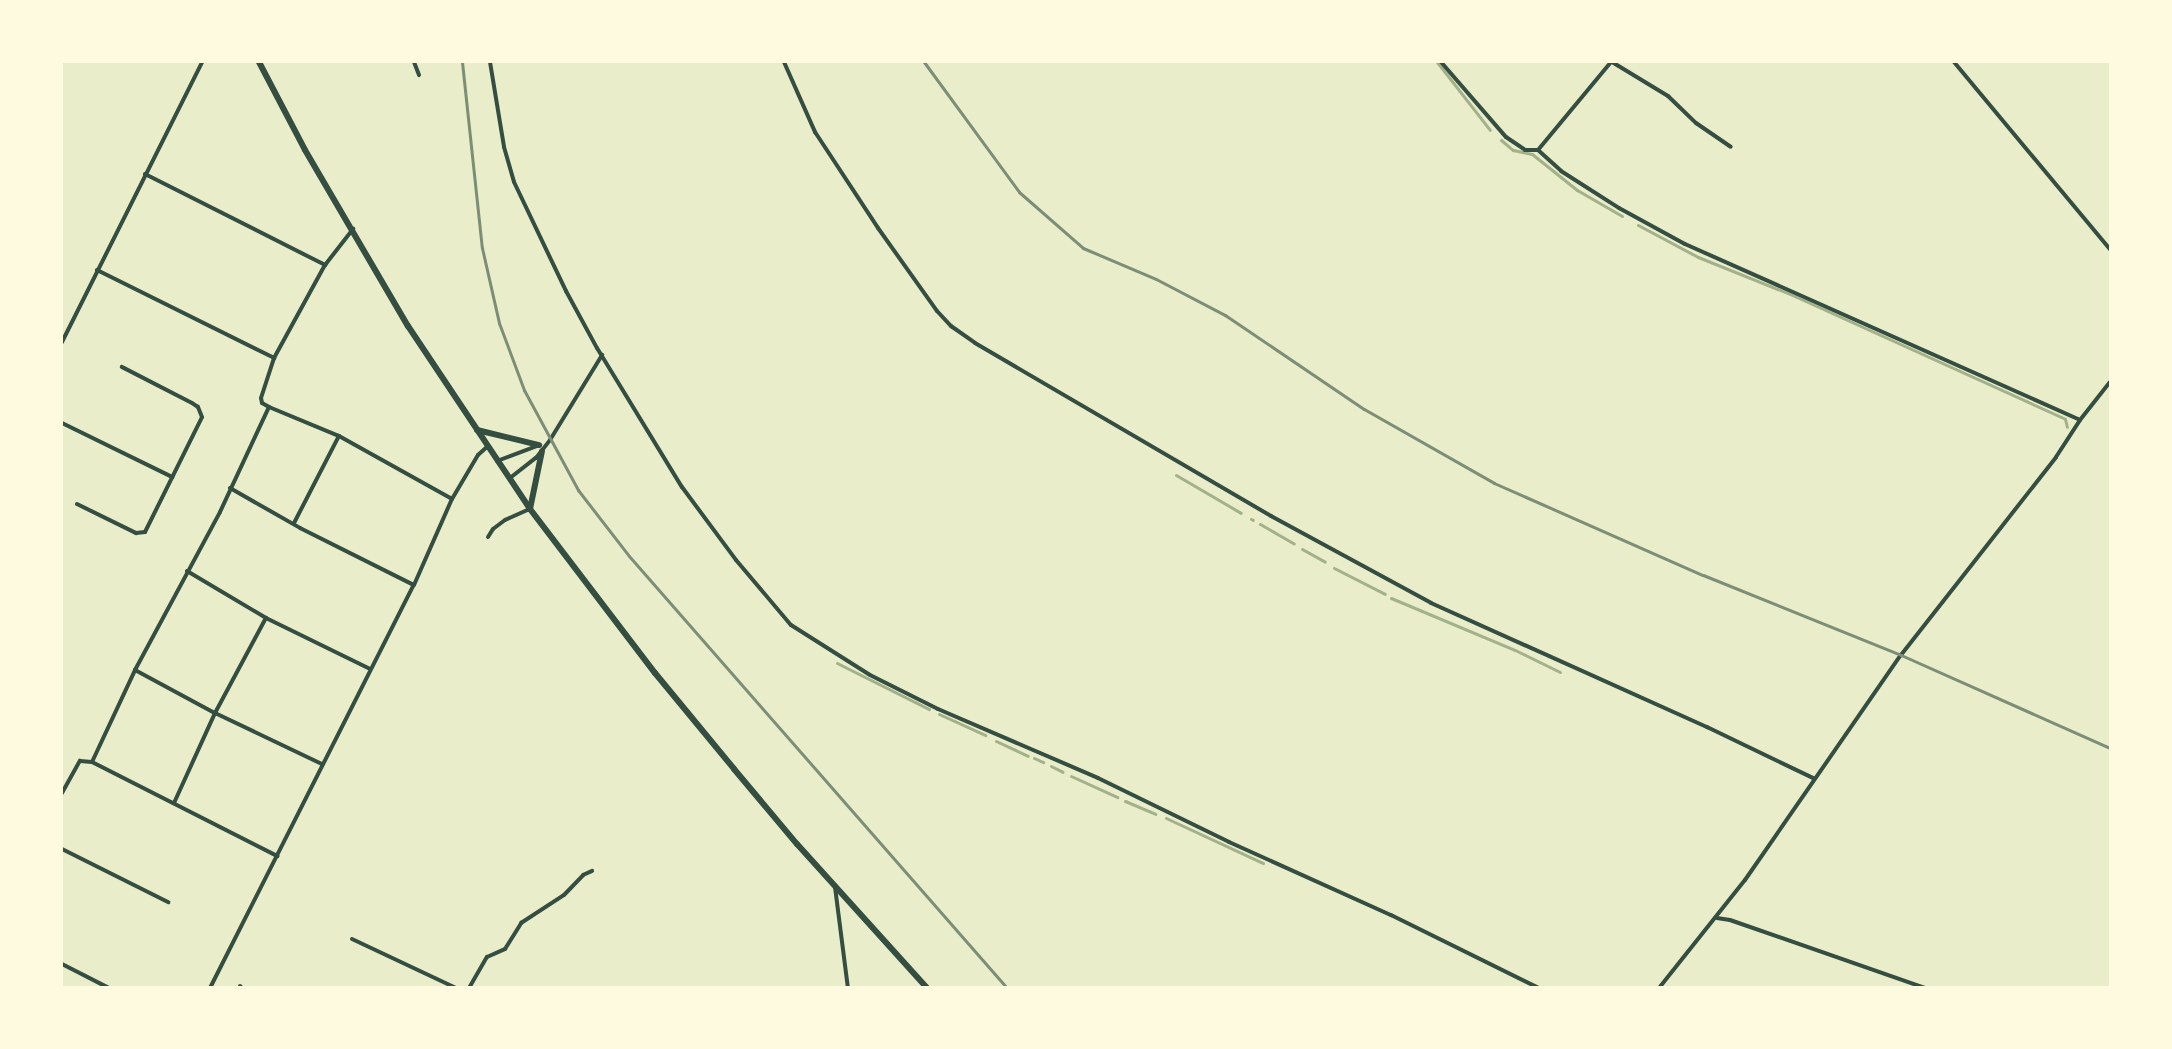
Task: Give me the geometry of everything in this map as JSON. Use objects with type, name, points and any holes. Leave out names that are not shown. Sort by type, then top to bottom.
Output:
[{"type":"main road","points":[[259,62],[305,150],[408,326],[530,509],[655,673],[834,886],[927,987]]},
{"type":"main road","points":[[476,430],[543,447],[537,465],[530,509]]},
{"type":"street","points":[[62,342],[202,62]]},
{"type":"street","points":[[414,62],[419,75]]},
{"type":"street","points":[[490,62],[504,147],[514,182],[566,291],[682,487],[782,615],[824,648],[938,709],[1098,778],[1539,987]]},
{"type":"street","points":[[784,62],[816,132],[878,228],[937,311],[951,326],[975,343],[1271,516],[1431,603],[1707,727],[1813,778]]},
{"type":"street","points":[[1440,62],[1506,137],[1525,150],[1538,150],[1587,188],[1685,244],[2080,420]]},
{"type":"street","points":[[1538,150],[1612,62],[1668,96],[1696,123],[1731,147]]},
{"type":"street","points":[[1954,62],[2110,249]]},
{"type":"street","points":[[145,174],[325,265]]},
{"type":"street","points":[[353,229],[325,265],[274,358],[261,398],[262,403],[339,436],[452,500]]},
{"type":"street","points":[[97,270],[274,358]]},
{"type":"street","points":[[509,478],[543,447],[602,355]]},
{"type":"street","points":[[77,504],[136,534],[141,533],[149,527],[202,417],[198,407],[122,367]]},
{"type":"street","points":[[1659,987],[1716,918],[1773,842],[1813,778],[1901,655],[2056,457],[2080,420],[2110,382]]},
{"type":"street","points":[[92,762],[135,670],[230,488],[269,407]]},
{"type":"street","points":[[62,423],[172,477]]},
{"type":"street","points":[[294,523],[339,436]]},
{"type":"street","points":[[210,987],[414,585],[452,500],[478,455],[488,446]]},
{"type":"street","points":[[497,461],[543,447]]},
{"type":"street","points":[[230,488],[414,585]]},
{"type":"street","points":[[488,537],[493,528],[530,509]]},
{"type":"street","points":[[187,571],[266,618],[370,669]]},
{"type":"street","points":[[174,803],[215,712],[266,618]]},
{"type":"street","points":[[135,670],[322,764]]},
{"type":"street","points":[[62,793],[80,761],[92,762],[277,856]]},
{"type":"street","points":[[62,849],[168,902]]},
{"type":"street","points":[[469,987],[487,957],[505,949],[521,923],[564,895],[583,875],[592,871]]},
{"type":"street","points":[[834,886],[848,987]]},
{"type":"street","points":[[1716,918],[1730,920],[1925,987]]},
{"type":"street","points":[[352,939],[456,987]]},
{"type":"street","points":[[62,964],[109,987]]},
{"type":"waterway","points":[[1437,62],[1490,130]]},
{"type":"waterway","points":[[1501,140],[1513,150],[1532,154],[1577,190],[1622,216]]},
{"type":"waterway","points":[[1638,225],[1698,257],[1790,294],[2065,419],[2067,427]]},
{"type":"waterway","points":[[1176,475],[1241,513]]},
{"type":"waterway","points":[[1260,524],[1294,544]]},
{"type":"waterway","points":[[1302,549],[1325,562]]},
{"type":"waterway","points":[[1334,568],[1385,594]]},
{"type":"waterway","points":[[1391,598],[1515,650],[1560,672]]},
{"type":"waterway","points":[[837,663],[929,709]]},
{"type":"waterway","points":[[939,714],[985,735]]},
{"type":"waterway","points":[[996,741],[1028,756]]},
{"type":"waterway","points":[[1034,758],[1043,762]]},
{"type":"waterway","points":[[1051,766],[1063,772]]},
{"type":"waterway","points":[[1071,776],[1117,797]]},
{"type":"waterway","points":[[1125,801],[1155,814]]},
{"type":"waterway","points":[[1166,818],[1263,863]]},
{"type":"railway","points":[[462,62],[482,248],[499,323],[524,390],[578,490],[629,556],[1007,988]]},
{"type":"railway","points":[[924,62],[1019,192],[1083,248],[1156,279],[1225,315],[1364,409],[1494,483],[1703,575],[1901,655],[2110,748]]}]
